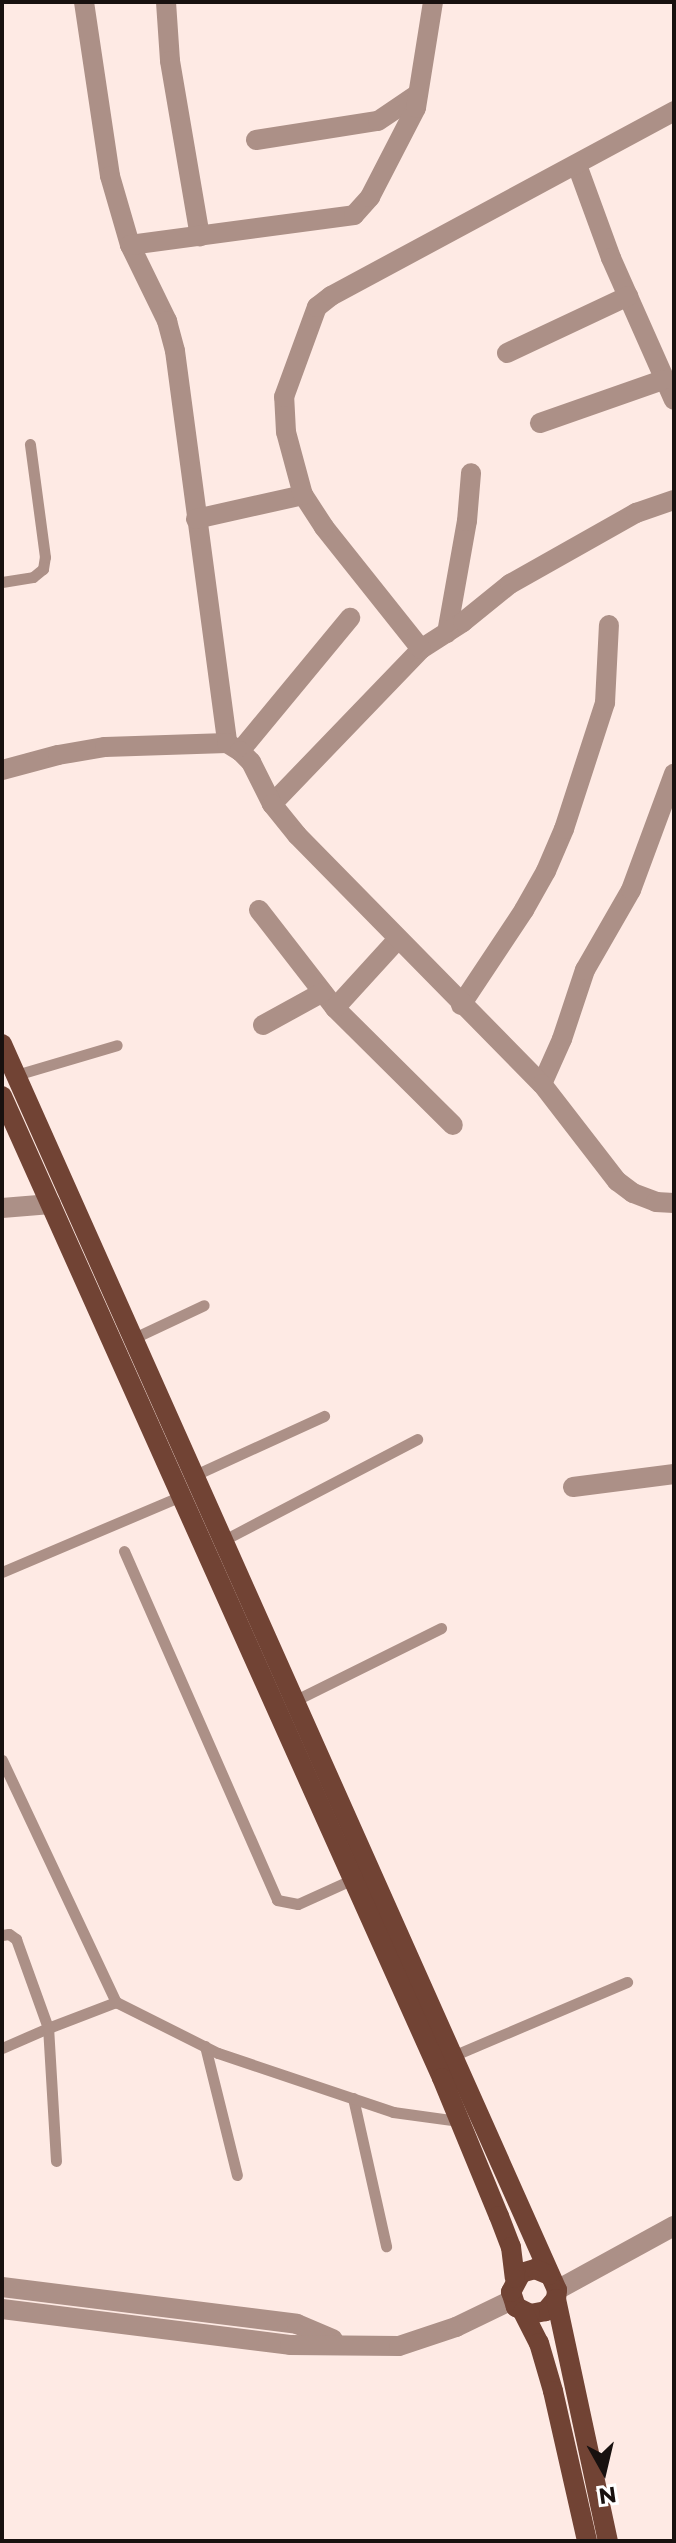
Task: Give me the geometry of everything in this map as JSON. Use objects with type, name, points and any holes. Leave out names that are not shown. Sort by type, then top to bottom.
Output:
[{"type":"main road","points":[[2,1044],[455,2055],[554,2288],[608,2541]]},
{"type":"main road","points":[[2,1096],[353,1879],[511,2247],[518,2306],[539,2343],[587,2541]]},
{"type":"main road","points":[[515,2278],[528,2269],[554,2288]]},
{"type":"main road","points":[[518,2306],[538,2314],[554,2288]]},
{"type":"street","points":[[84,2],[110,176],[130,245],[167,321],[175,351],[196,519],[233,747]]},
{"type":"street","points":[[166,2],[170,61],[200,236]]},
{"type":"street","points":[[130,245],[354,215],[370,197],[416,108],[433,2]]},
{"type":"street","points":[[256,140],[378,121],[418,94]]},
{"type":"street","points":[[421,649],[324,527],[303,495],[286,432],[284,397],[317,307],[331,296],[674,111]]},
{"type":"street","points":[[577,165],[628,296],[664,357],[663,380],[674,400]]},
{"type":"street","points":[[507,353],[628,296]]},
{"type":"street","points":[[540,423],[663,380]]},
{"type":"street","points":[[447,633],[467,521],[471,473]]},
{"type":"street","points":[[196,519],[303,495]]},
{"type":"street","points":[[272,804],[421,649],[447,633],[510,584],[636,513],[674,500]]},
{"type":"street","points":[[233,747],[350,618]]},
{"type":"street","points":[[461,1005],[524,910],[546,871],[564,829],[605,703],[609,625]]},
{"type":"street","points":[[2,770],[58,755],[105,747],[233,747],[251,762],[272,804],[297,835],[542,1084],[617,1181],[633,1193],[674,1203]]},
{"type":"street","points":[[542,1084],[585,970],[631,890],[674,774]]},
{"type":"street","points":[[259,910],[329,1000],[453,1125]]},
{"type":"street","points":[[263,1025],[329,1000],[398,939]]},
{"type":"street","points":[[2,1208],[51,1204]]},
{"type":"street","points":[[573,1487],[674,1474]]},
{"type":"street","points":[[554,2288],[674,2226]]},
{"type":"street","points":[[2,2287],[297,2324],[341,2343]]},
{"type":"street","points":[[2,2309],[290,2345],[341,2343],[399,2346],[518,2306]]},
{"type":"lane","points":[[2,582],[33,577],[43,569],[45,557],[30,444]]},
{"type":"lane","points":[[16,1075],[117,1045]]},
{"type":"lane","points":[[134,1338],[204,1305]]},
{"type":"lane","points":[[195,1475],[324,1416]]},
{"type":"lane","points":[[224,1540],[417,1439]]},
{"type":"lane","points":[[2,1572],[181,1496]]},
{"type":"lane","points":[[124,1551],[277,1900],[298,1904],[353,1879]]},
{"type":"lane","points":[[296,1700],[441,1628]]},
{"type":"lane","points":[[2,1760],[116,2002],[205,2046],[393,2112],[459,2121]]},
{"type":"lane","points":[[2,1935],[9,1934],[16,1939],[48,2028],[56,2161]]},
{"type":"lane","points":[[455,2055],[627,1982]]},
{"type":"lane","points":[[2,2048],[116,2002]]},
{"type":"lane","points":[[205,2046],[237,2175]]},
{"type":"lane","points":[[353,2098],[386,2246]]}]
